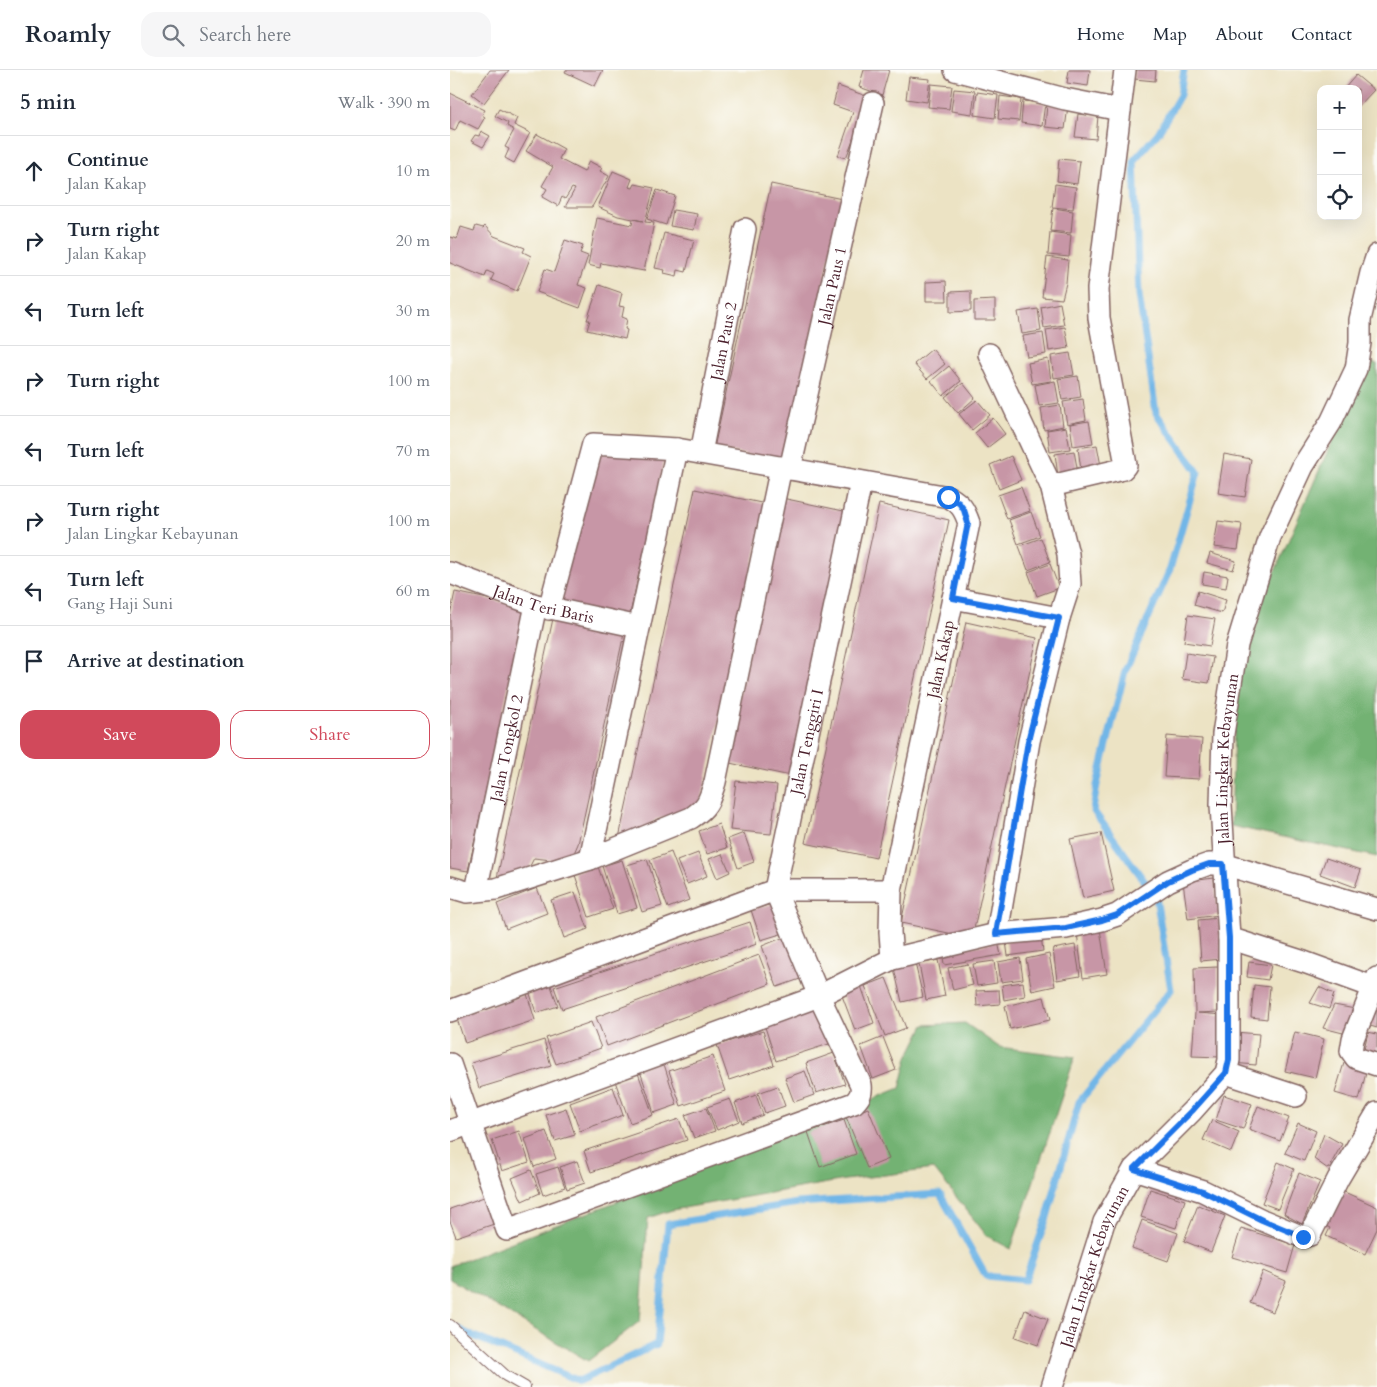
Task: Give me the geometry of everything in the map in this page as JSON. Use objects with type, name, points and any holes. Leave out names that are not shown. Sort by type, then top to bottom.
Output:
[{"type":"street","points":[[955,70],[1065,99],[1120,110]]},
{"type":"street","points":[[1051,486],[1123,469],[1126,465],[1099,318],[1098,289],[1125,70]]},
{"type":"street","name":"Jalan Paus 1","points":[[450,888],[467,892],[496,889],[590,859],[691,818],[703,810],[710,799],[872,103]]},
{"type":"street","name":"Jalan Paus 2","points":[[701,453],[745,229]]},
{"type":"street","name":"Jalan Lingkar Kebayunan","points":[[1052,1387],[1104,1222],[1134,1169],[1192,1111],[1226,1073],[1229,1060],[1229,938],[1223,864],[1221,805],[1223,734],[1237,645],[1270,537],[1303,466],[1331,422],[1368,346],[1360,320],[1377,255]]},
{"type":"street","points":[[989,354],[1051,486],[1068,554],[1070,584],[1059,618],[1028,741],[996,934]]},
{"type":"street","name":"Jalan Tongkol 2","points":[[476,891],[542,607],[592,444],[677,449]]},
{"type":"street","points":[[590,859],[677,449]]},
{"type":"street","name":"Jalan Kakap","points":[[677,449],[948,497],[959,503],[964,510],[968,523],[891,890],[890,932],[892,959]]},
{"type":"street","name":"Jalan Tenggiri I","points":[[775,890],[861,482]]},
{"type":"street","name":"Jalan Teri Baris","points":[[450,573],[542,607],[639,628]]},
{"type":"street","points":[[953,598],[1059,618]]},
{"type":"street","points":[[450,1131],[819,996],[892,959],[996,934],[1066,928],[1117,915],[1168,881],[1209,864],[1223,864],[1377,909]]},
{"type":"street","points":[[450,1011],[775,890],[891,890]]},
{"type":"street","points":[[450,1064],[508,1230],[854,1102],[859,1097],[860,1085],[819,996],[775,890]]},
{"type":"street","points":[[1229,938],[1375,983],[1353,1039],[1351,1051],[1356,1058],[1377,1065]]},
{"type":"street","points":[[1226,1073],[1296,1096]]},
{"type":"street","points":[[1134,1169],[1203,1191],[1262,1220],[1303,1237],[1310,1235],[1315,1227],[1338,1179],[1377,1112]]},
{"type":"lane","points":[[450,1325],[506,1376],[525,1387]]},
{"type":"green space","points":[[1367,361],[1377,364],[1377,857],[1231,826],[1235,700],[1251,626]]},
{"type":"green space","points":[[965,1023],[999,1047],[1075,1057],[1011,1249],[987,1236],[934,1169],[845,1180],[672,1210],[648,1218],[640,1321],[588,1361],[450,1279],[450,1266],[675,1179],[900,1088],[908,1057],[924,1025]]},
{"type":"building","points":[[490,70],[509,70],[484,103],[472,94]]},
{"type":"building","points":[[566,70],[603,70],[595,86],[565,72]]},
{"type":"building","points":[[864,70],[889,70],[882,95],[859,87]]},
{"type":"building","points":[[1069,70],[1090,70],[1088,86],[1067,83]]},
{"type":"building","points":[[1135,70],[1156,70],[1155,81],[1134,79]]},
{"type":"building","points":[[1356,75],[1374,90],[1362,103],[1362,85],[1347,85]]},
{"type":"building","points":[[909,77],[930,79],[927,102],[906,99]]},
{"type":"building","points":[[931,84],[952,86],[949,109],[928,107]]},
{"type":"building","points":[[838,86],[869,97],[846,158],[838,156],[853,112],[833,105]]},
{"type":"building","points":[[954,89],[975,91],[972,114],[951,111]]},
{"type":"building","points":[[977,92],[998,95],[995,118],[974,115]]},
{"type":"building","points":[[450,93],[485,110],[482,115],[485,117],[478,129],[460,120],[455,131],[450,129]]},
{"type":"building","points":[[1000,96],[1021,99],[1019,121],[998,119]]},
{"type":"building","points":[[1023,101],[1045,103],[1042,126],[1021,123]]},
{"type":"building","points":[[1047,104],[1068,106],[1065,129],[1045,127]]},
{"type":"building","points":[[499,109],[517,118],[514,125],[530,133],[514,163],[505,158],[509,149],[505,147],[514,130],[507,126],[508,123],[495,116]]},
{"type":"building","points":[[1078,114],[1098,116],[1096,139],[1075,137]]},
{"type":"building","points":[[481,131],[490,136],[483,147],[471,141],[475,135],[479,136]]},
{"type":"building","points":[[537,134],[564,149],[559,159],[584,172],[589,161],[602,168],[600,171],[609,176],[592,207],[565,207],[575,189],[572,188],[565,199],[562,197],[558,206],[542,197],[547,189],[542,186],[553,167],[526,151]]},
{"type":"building","points":[[1059,159],[1080,161],[1077,184],[1057,181]]},
{"type":"building","points":[[613,171],[632,179],[629,187],[633,188],[635,184],[654,188],[645,222],[654,223],[644,271],[601,263],[600,268],[588,265],[597,218],[632,225],[633,219],[618,216],[598,207]]},
{"type":"building","points":[[771,184],[842,199],[785,463],[714,448]]},
{"type":"building","points":[[1055,184],[1076,187],[1073,209],[1052,207]]},
{"type":"building","points":[[657,190],[675,196],[666,225],[647,219]]},
{"type":"building","points":[[1053,208],[1073,211],[1071,233],[1050,231]]},
{"type":"building","points":[[673,210],[697,214],[694,230],[670,226]]},
{"type":"building","points":[[476,226],[483,228],[485,226],[494,236],[525,248],[523,252],[531,256],[517,291],[491,280],[494,274],[487,271],[485,277],[450,263],[450,237],[457,239],[461,227],[474,231]]},
{"type":"building","points":[[1050,232],[1071,235],[1069,257],[1048,255]]},
{"type":"building","points":[[664,233],[694,240],[686,272],[678,270],[677,276],[664,273],[665,270],[655,268]]},
{"type":"building","points":[[565,240],[583,246],[580,253],[588,256],[578,285],[587,288],[580,308],[537,292],[545,269],[554,272]]},
{"type":"building","points":[[1047,257],[1068,260],[1066,283],[1062,299],[1042,297]]},
{"type":"building","points":[[946,281],[947,301],[926,301],[926,282]]},
{"type":"building","points":[[599,285],[622,293],[619,306],[624,307],[622,317],[627,319],[625,339],[587,330],[590,320],[587,320]]},
{"type":"building","points":[[971,291],[971,311],[950,312],[950,292]]},
{"type":"building","points":[[995,300],[995,320],[974,320],[974,301]]},
{"type":"building","points":[[1060,303],[1064,325],[1044,328],[1041,307]]},
{"type":"building","points":[[1038,309],[1041,331],[1022,334],[1018,312]]},
{"type":"building","points":[[1065,327],[1069,348],[1049,351],[1046,330]]},
{"type":"building","points":[[1043,333],[1046,354],[1027,357],[1023,336]]},
{"type":"building","points":[[932,349],[945,364],[927,379],[914,364]]},
{"type":"building","points":[[1070,353],[1074,375],[1054,378],[1051,356]]},
{"type":"building","points":[[1048,359],[1051,381],[1032,384],[1028,363]]},
{"type":"building","points":[[949,366],[961,381],[943,396],[931,381]]},
{"type":"building","points":[[1078,376],[1081,397],[1062,400],[1058,379]]},
{"type":"building","points":[[1055,381],[1059,403],[1039,406],[1035,385]]},
{"type":"building","points":[[963,383],[975,398],[958,413],[945,397]]},
{"type":"building","points":[[1083,399],[1086,420],[1067,424],[1063,402]]},
{"type":"building","points":[[977,400],[990,415],[972,430],[959,414]]},
{"type":"building","points":[[1060,405],[1063,426],[1044,430],[1041,408]]},
{"type":"building","points":[[993,418],[1005,434],[987,448],[975,433]]},
{"type":"building","points":[[1089,421],[1093,443],[1073,446],[1070,424]]},
{"type":"building","points":[[1066,427],[1070,449],[1050,452],[1047,430]]},
{"type":"building","points":[[1097,445],[1101,466],[1081,470],[1078,448]]},
{"type":"building","points":[[1074,451],[1078,473],[1058,476],[1055,454]]},
{"type":"building","points":[[666,452],[628,623],[558,608],[591,454]]},
{"type":"building","points":[[1224,454],[1251,459],[1245,497],[1218,493]]},
{"type":"building","points":[[1011,456],[1021,480],[999,489],[990,465]]},
{"type":"building","points":[[1021,487],[1030,511],[1007,519],[998,495]]},
{"type":"building","points":[[695,489],[766,504],[701,804],[671,817],[657,819],[638,833],[619,838]]},
{"type":"building","points":[[782,498],[853,513],[795,777],[725,762]]},
{"type":"building","points":[[879,504],[949,520],[876,858],[805,843]]},
{"type":"building","points":[[1031,512],[1040,536],[1018,544],[1009,520]]},
{"type":"building","points":[[1218,521],[1242,524],[1238,550],[1214,547]]},
{"type":"building","points":[[1041,538],[1050,562],[1028,570],[1019,546]]},
{"type":"building","points":[[1210,553],[1236,561],[1233,570],[1207,563]]},
{"type":"building","points":[[1050,564],[1059,588],[1037,596],[1028,572]]},
{"type":"building","points":[[1204,572],[1228,576],[1226,588],[1202,584]]},
{"type":"building","points":[[1198,591],[1226,600],[1222,613],[1194,605]]},
{"type":"building","points":[[455,592],[526,607],[468,871],[450,868],[450,616]]},
{"type":"building","points":[[554,614],[625,629],[578,844],[570,862],[534,858],[524,878],[497,878]]},
{"type":"building","points":[[1188,615],[1215,619],[1210,646],[1184,642]]},
{"type":"building","points":[[966,622],[1037,638],[972,938],[901,923]]},
{"type":"building","points":[[1186,653],[1213,657],[1209,683],[1182,679]]},
{"type":"building","points":[[1167,736],[1202,739],[1199,779],[1164,777]]},
{"type":"building","points":[[736,781],[777,785],[771,834],[730,830]]},
{"type":"building","points":[[719,824],[727,848],[707,854],[699,831]]},
{"type":"building","points":[[744,833],[754,862],[738,868],[728,839]]},
{"type":"building","points":[[1101,833],[1114,891],[1083,898],[1070,839]]},
{"type":"building","points":[[671,852],[689,900],[668,908],[650,860]]},
{"type":"building","points":[[698,853],[707,876],[687,884],[677,861]]},
{"type":"building","points":[[722,854],[730,872],[717,878],[709,859]]},
{"type":"building","points":[[1326,858],[1361,870],[1355,887],[1320,874]]},
{"type":"building","points":[[647,859],[662,906],[642,912],[627,865]]},
{"type":"building","points":[[622,860],[637,908],[617,914],[602,866]]},
{"type":"building","points":[[597,864],[613,909],[589,917],[574,872]]},
{"type":"building","points":[[1214,878],[1219,915],[1188,919],[1183,882]]},
{"type":"building","points":[[537,888],[547,913],[506,929],[497,904]]},
{"type":"building","points":[[575,892],[588,929],[564,938],[551,900]]},
{"type":"building","points":[[778,902],[787,932],[761,940],[751,910]]},
{"type":"building","points":[[1219,918],[1222,959],[1201,961],[1198,920]]},
{"type":"building","points":[[750,922],[757,944],[562,1009],[554,987]]},
{"type":"building","points":[[1100,929],[1107,974],[1083,978],[1077,933]]},
{"type":"building","points":[[787,936],[803,978],[777,987],[762,946]]},
{"type":"building","points":[[1041,936],[1043,951],[1008,956],[1006,941]]},
{"type":"building","points":[[998,942],[1001,955],[944,965],[942,952]]},
{"type":"building","points":[[1075,945],[1080,976],[1057,980],[1053,949]]},
{"type":"building","points":[[1049,954],[1055,986],[1032,991],[1026,959]]},
{"type":"building","points":[[759,955],[770,984],[607,1046],[596,1017]]},
{"type":"building","points":[[1020,958],[1023,979],[1001,982],[998,962]]},
{"type":"building","points":[[914,959],[923,997],[902,1002],[893,964]]},
{"type":"building","points":[[938,960],[945,996],[926,1000],[919,964]]},
{"type":"building","points":[[994,961],[997,983],[977,986],[973,964]]},
{"type":"building","points":[[1249,962],[1271,965],[1268,980],[1247,977]]},
{"type":"building","points":[[968,964],[973,985],[953,990],[948,968]]},
{"type":"building","points":[[1218,967],[1219,1012],[1198,1013],[1223,1015],[1220,1057],[1192,1056],[1195,1013],[1194,968]]},
{"type":"building","points":[[548,977],[558,1006],[536,1013],[527,984]]},
{"type":"building","points":[[886,978],[906,1028],[885,1036],[865,986]]},
{"type":"building","points":[[1023,982],[1025,996],[1004,1000],[1002,985]]},
{"type":"building","points":[[1254,985],[1270,987],[1267,1019],[1251,1017]]},
{"type":"building","points":[[861,986],[874,1023],[855,1030],[841,993]]},
{"type":"building","points":[[1319,987],[1334,994],[1329,1009],[1310,1003]]},
{"type":"building","points":[[999,990],[1000,1004],[977,1006],[976,991]]},
{"type":"building","points":[[527,994],[535,1020],[465,1043],[456,1016]]},
{"type":"building","points":[[1044,997],[1050,1020],[1010,1029],[1005,1006]]},
{"type":"building","points":[[1334,1005],[1355,1009],[1351,1035],[1323,1028]]},
{"type":"building","points":[[817,1007],[829,1044],[776,1061],[764,1024]]},
{"type":"building","points":[[1374,1008],[1377,1008],[1377,1028],[1367,1025]]},
{"type":"building","points":[[591,1022],[601,1048],[556,1064],[546,1038]]},
{"type":"building","points":[[763,1031],[774,1065],[729,1080],[717,1045]]},
{"type":"building","points":[[1235,1032],[1259,1034],[1256,1065],[1232,1063]]},
{"type":"building","points":[[1295,1032],[1324,1039],[1315,1078],[1285,1071]]},
{"type":"building","points":[[1368,1032],[1377,1034],[1377,1053],[1364,1049]]},
{"type":"building","points":[[883,1037],[896,1070],[873,1079],[861,1046]]},
{"type":"building","points":[[544,1040],[551,1066],[479,1088],[471,1063]]},
{"type":"building","points":[[834,1053],[845,1084],[816,1093],[806,1063]]},
{"type":"building","points":[[713,1056],[725,1091],[681,1106],[669,1071]]},
{"type":"building","points":[[663,1061],[677,1105],[654,1113],[639,1068]]},
{"type":"building","points":[[1344,1063],[1367,1069],[1359,1100],[1335,1093]]},
{"type":"building","points":[[805,1071],[814,1095],[794,1102],[785,1078]]},
{"type":"building","points":[[638,1073],[653,1115],[630,1123],[615,1081]]},
{"type":"building","points":[[778,1086],[785,1106],[765,1113],[758,1093]]},
{"type":"building","points":[[613,1087],[623,1115],[580,1131],[570,1103]]},
{"type":"building","points":[[756,1095],[763,1115],[742,1123],[735,1103]]},
{"type":"building","points":[[1224,1095],[1252,1104],[1243,1129],[1216,1120]]},
{"type":"building","points":[[730,1099],[739,1121],[717,1130],[707,1107]]},
{"type":"building","points":[[1258,1106],[1289,1118],[1280,1141],[1249,1129]]},
{"type":"building","points":[[566,1108],[575,1135],[555,1141],[546,1115]]},
{"type":"building","points":[[706,1108],[715,1131],[694,1138],[685,1115]]},
{"type":"building","points":[[868,1108],[889,1159],[867,1168],[846,1117]]},
{"type":"building","points":[[679,1119],[687,1140],[591,1172],[584,1151]]},
{"type":"building","points":[[844,1120],[856,1154],[820,1167],[808,1132]]},
{"type":"building","points":[[1212,1120],[1239,1132],[1231,1152],[1203,1140]]},
{"type":"building","points":[[1298,1123],[1316,1131],[1304,1161],[1285,1153]]},
{"type":"building","points":[[519,1131],[529,1162],[502,1171],[492,1140]]},
{"type":"building","points":[[546,1131],[556,1159],[534,1167],[525,1139]]},
{"type":"building","points":[[1324,1134],[1342,1144],[1328,1169],[1314,1159]]},
{"type":"building","points":[[577,1161],[585,1183],[567,1189],[560,1167]]},
{"type":"building","points":[[1278,1162],[1294,1169],[1278,1209],[1262,1203]]},
{"type":"building","points":[[558,1167],[565,1187],[543,1195],[536,1174]]},
{"type":"building","points":[[531,1170],[540,1193],[522,1201],[512,1178]]},
{"type":"building","points":[[1299,1173],[1320,1182],[1302,1224],[1284,1214]]},
{"type":"building","points":[[1150,1189],[1185,1200],[1176,1228],[1141,1217]]},
{"type":"building","points":[[1338,1189],[1377,1207],[1377,1229],[1365,1254],[1326,1236],[1330,1228],[1322,1224]]},
{"type":"building","points":[[484,1197],[494,1224],[456,1237],[450,1221],[450,1209]]},
{"type":"building","points":[[1198,1205],[1225,1216],[1211,1252],[1184,1241]]},
{"type":"building","points":[[1142,1220],[1178,1233],[1168,1261],[1132,1248]]},
{"type":"building","points":[[1241,1228],[1295,1245],[1287,1273],[1232,1257]]},
{"type":"building","points":[[1263,1271],[1286,1281],[1273,1312],[1250,1303]]},
{"type":"building","points":[[1025,1310],[1048,1319],[1038,1345],[1015,1337]]},
{"type":"waterway","points":[[458,1328],[579,1381],[657,1344],[668,1224],[798,1203],[940,1194],[986,1276],[1025,1280],[1047,1217],[1079,1102],[1171,990],[1156,897],[1093,810],[1097,785],[1125,671],[1170,569],[1198,472],[1156,413],[1139,295],[1134,160],[1158,133],[1180,95],[1184,70]]},
{"type":"route","points":[[948,497],[959,503],[964,510],[968,523],[953,598],[1059,618],[1028,741],[996,934],[1066,928],[1102,920],[1117,915],[1168,881],[1209,864],[1223,864],[1229,938],[1229,1060],[1226,1073],[1192,1111],[1134,1169],[1203,1191],[1262,1220],[1303,1237]]}]
